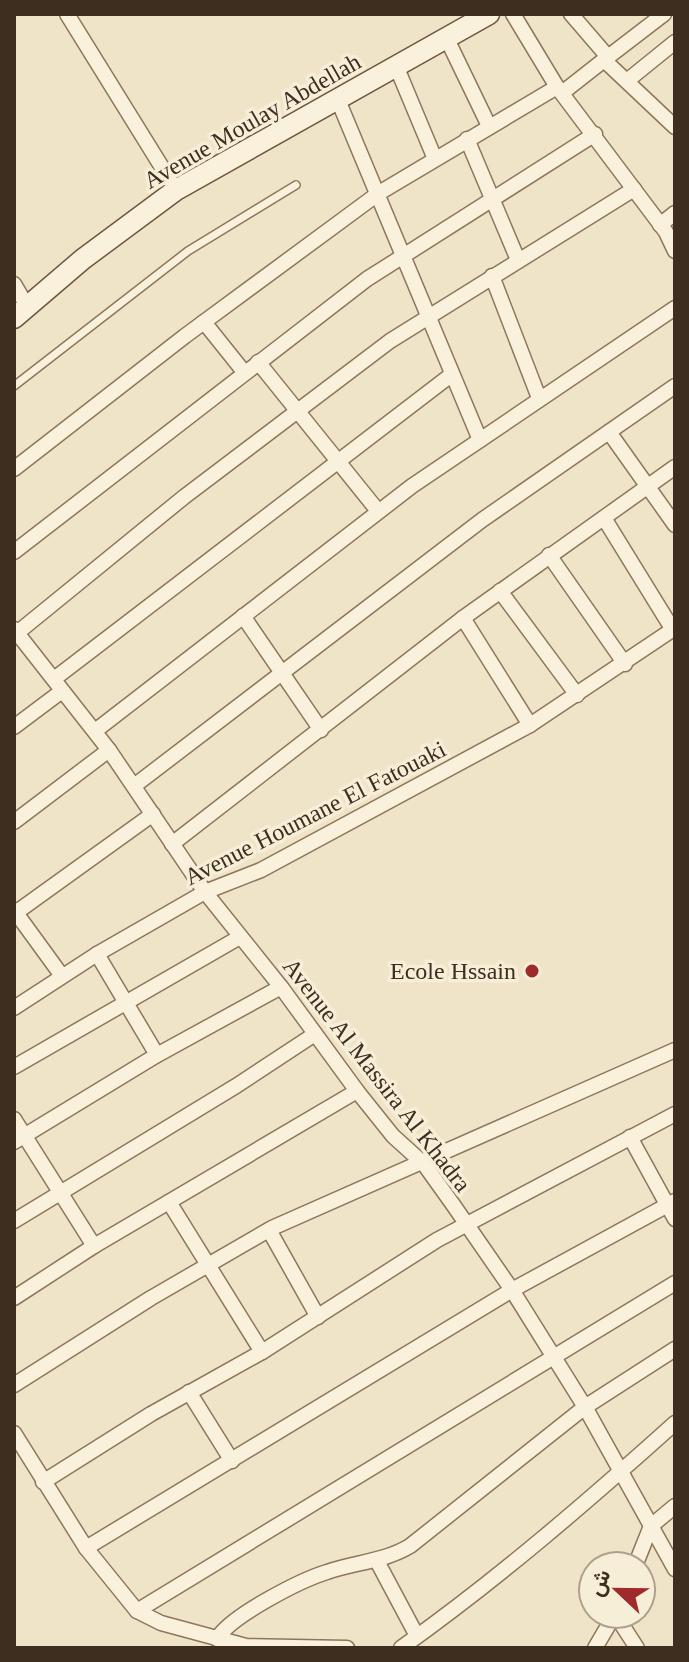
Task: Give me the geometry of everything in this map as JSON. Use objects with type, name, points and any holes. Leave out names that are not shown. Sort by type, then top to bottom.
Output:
[{"type":"street","points":[[67,14],[176,190]]},
{"type":"street","name":"Avenue Moulay Abdellah","points":[[21,312],[176,190],[489,14]]},
{"type":"street","points":[[513,14],[560,90],[667,231],[675,251]]},
{"type":"street","points":[[571,14],[606,58],[673,119]]},
{"type":"street","points":[[14,469],[204,322],[379,193],[489,126],[560,90],[664,14]]},
{"type":"street","points":[[447,39],[489,126]]},
{"type":"street","points":[[628,80],[675,42]]},
{"type":"street","points":[[397,68],[435,159]]},
{"type":"street","points":[[338,100],[480,440]]},
{"type":"street","points":[[14,552],[244,372],[403,254],[494,200],[595,134]]},
{"type":"street","points":[[467,139],[518,260]]},
{"type":"street","points":[[16,631],[173,506],[427,315],[634,189]]},
{"type":"street","points":[[667,231],[675,213]]},
{"type":"street","points":[[492,276],[539,398]]},
{"type":"street","points":[[14,284],[21,312]]},
{"type":"street","points":[[95,731],[378,511],[539,398],[675,308]]},
{"type":"street","points":[[204,322],[244,372]]},
{"type":"street","points":[[258,362],[378,511]]},
{"type":"street","points":[[14,727],[58,685],[337,461],[451,375]]},
{"type":"street","points":[[134,786],[492,512],[675,386]]},
{"type":"street","points":[[609,432],[675,525]]},
{"type":"street","points":[[172,844],[463,618],[675,467]]},
{"type":"street","points":[[604,518],[674,629]]},
{"type":"street","points":[[549,555],[625,664]]},
{"type":"street","points":[[500,591],[577,695]]},
{"type":"street","points":[[243,616],[321,730]]},
{"type":"street","points":[[463,618],[530,725]]},
{"type":"street","name":"Avenue Houmane El Fatouaki","points":[[14,1008],[97,954],[205,892],[261,870],[530,725],[674,629]]},
{"type":"street","name":"Avenue Al Massira Al Khadra","points":[[16,631],[95,731],[205,892],[281,987],[357,1091],[393,1136],[424,1164],[512,1290],[585,1407],[675,1569]]},
{"type":"street","points":[[14,822],[109,750]]},
{"type":"street","points":[[62,976],[15,912],[153,814]]},
{"type":"street","points":[[14,1067],[240,937]]},
{"type":"street","points":[[97,954],[157,1055]]},
{"type":"street","points":[[19,1139],[157,1055],[281,987]]},
{"type":"street","points":[[14,1221],[236,1086],[315,1034]]},
{"type":"street","points":[[14,1385],[206,1264],[269,1230],[424,1164],[675,1050]]},
{"type":"street","points":[[14,1298],[94,1246],[357,1091]]},
{"type":"street","points":[[43,1482],[189,1392],[262,1352],[464,1225],[675,1114]]},
{"type":"street","points":[[14,1119],[19,1139],[60,1192],[94,1246]]},
{"type":"street","points":[[630,1137],[671,1203],[675,1219]]},
{"type":"street","points":[[169,1202],[262,1352]]},
{"type":"street","points":[[86,1548],[512,1290],[671,1203]]},
{"type":"street","points":[[269,1230],[318,1317]]},
{"type":"street","points":[[137,1611],[675,1283]]},
{"type":"street","points":[[217,1639],[231,1622],[325,1572],[377,1561],[410,1546],[585,1407],[675,1349]]},
{"type":"street","points":[[189,1392],[232,1461]]},
{"type":"street","points":[[401,1648],[483,1589],[621,1474],[675,1423]]},
{"type":"street","points":[[14,1433],[86,1548],[137,1611],[161,1623],[246,1646],[347,1648]]},
{"type":"street","points":[[641,1550],[651,1526],[675,1506]]},
{"type":"street","points":[[377,1561],[417,1636]]},
{"type":"street","points":[[595,1648],[606,1630]]},
{"type":"street","points":[[625,1630],[637,1648]]},
{"type":"lane","points":[[14,386],[188,251],[296,185]]},
{"type":"place","name":"Ecole Hssain","points":[[532,971]]}]
